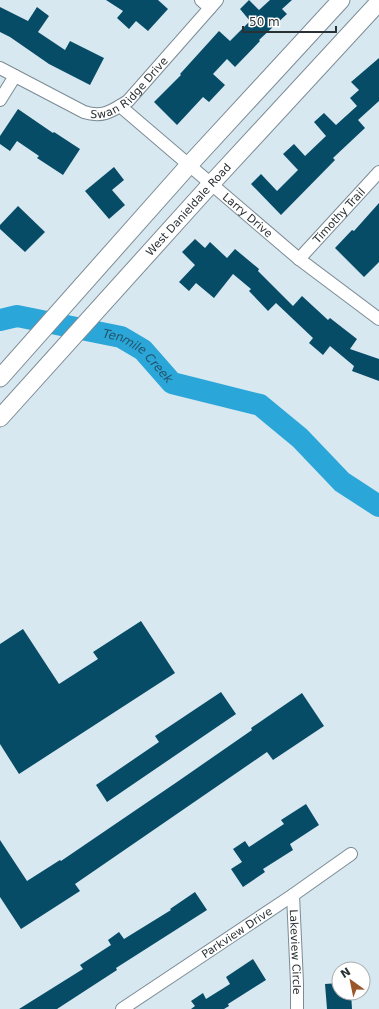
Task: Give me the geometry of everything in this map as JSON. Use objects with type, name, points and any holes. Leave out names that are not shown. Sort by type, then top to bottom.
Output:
[{"type":"main road","points":[[0,378],[189,165],[341,0]]},
{"type":"main road","name":"West Danieldale Road","points":[[0,418],[211,184],[379,2]]},
{"type":"street","points":[[201,0],[214,4]]},
{"type":"street","name":"Swan Ridge Drive","points":[[0,68],[88,114],[102,115],[128,101],[214,4]]},
{"type":"street","points":[[0,100],[15,76]]},
{"type":"street","name":"Larry Drive","points":[[120,106],[299,259],[379,319]]},
{"type":"street","name":"Timothy Trail","points":[[299,259],[379,172]]},
{"type":"street","name":"Parkview Drive","points":[[122,1009],[293,895],[351,854]]},
{"type":"street","name":"Lakeview Circle","points":[[293,895],[297,1009]]},
{"type":"building","points":[[106,0],[158,0],[168,9],[148,31],[136,21],[129,29],[117,18],[123,11]]},
{"type":"building","points":[[249,0],[259,10],[270,0],[292,0],[282,9],[287,14],[259,40],[260,41],[235,67],[227,59],[213,74],[225,85],[209,102],[203,97],[177,125],[154,102],[181,75],[180,74],[219,31],[230,41],[250,21],[240,9]]},
{"type":"building","points":[[0,7],[28,21],[37,7],[49,16],[38,32],[65,50],[70,41],[104,58],[90,85],[49,64],[10,37],[0,32]]},
{"type":"building","points":[[379,58],[379,101],[358,120],[365,128],[333,158],[335,160],[281,215],[251,184],[261,174],[277,191],[298,170],[283,154],[294,144],[305,156],[326,136],[314,122],[324,113],[336,125],[357,106],[350,98],[359,90],[351,82]]},
{"type":"building","points":[[18,109],[80,149],[63,175],[37,158],[39,156],[17,141],[10,151],[0,144],[0,136]]},
{"type":"building","points":[[114,167],[124,180],[112,190],[125,205],[109,219],[85,191]]},
{"type":"building","points":[[379,203],[379,262],[364,277],[335,248],[352,230],[354,231]]},
{"type":"building","points":[[18,206],[45,232],[25,252],[0,229],[0,225]]},
{"type":"building","points":[[195,239],[205,248],[210,242],[227,258],[235,249],[259,269],[258,271],[293,306],[302,296],[328,320],[330,318],[357,339],[350,349],[379,359],[379,381],[352,371],[354,366],[330,346],[323,355],[309,343],[313,338],[276,303],[268,311],[249,291],[251,289],[233,274],[214,298],[196,283],[189,291],[179,282],[195,265],[182,252]]},
{"type":"building","points":[[141,621],[175,673],[19,774],[0,744],[0,644],[23,629],[59,684],[98,659],[93,652]]},
{"type":"building","points":[[221,692],[236,714],[107,802],[96,785],[159,742],[155,736]]},
{"type":"building","points":[[302,693],[324,726],[273,760],[267,752],[75,884],[80,891],[21,929],[0,897],[0,840],[27,881],[60,860],[61,861],[177,782]]},
{"type":"building","points":[[306,804],[319,825],[290,844],[293,850],[263,869],[265,872],[243,887],[231,869],[242,862],[233,849],[245,841],[249,847],[284,824],[281,820]]},
{"type":"building","points":[[195,892],[207,910],[116,968],[117,970],[57,1009],[19,1009],[83,969],[80,965],[111,945],[108,940],[119,932],[124,939],[171,910],[170,909]]},
{"type":"building","points":[[253,959],[266,980],[228,1004],[229,1006],[224,1009],[191,1009],[195,1006],[191,1001],[203,993],[206,999],[230,984],[226,977]]},
{"type":"building","points":[[325,984],[331,984],[331,1001],[352,1001],[352,1009],[327,1009]]},
{"type":"waterway","name":"Tenmile Creek","points":[[0,320],[17,316],[121,337],[143,350],[172,383],[260,405],[300,438],[342,482],[379,506]]}]
